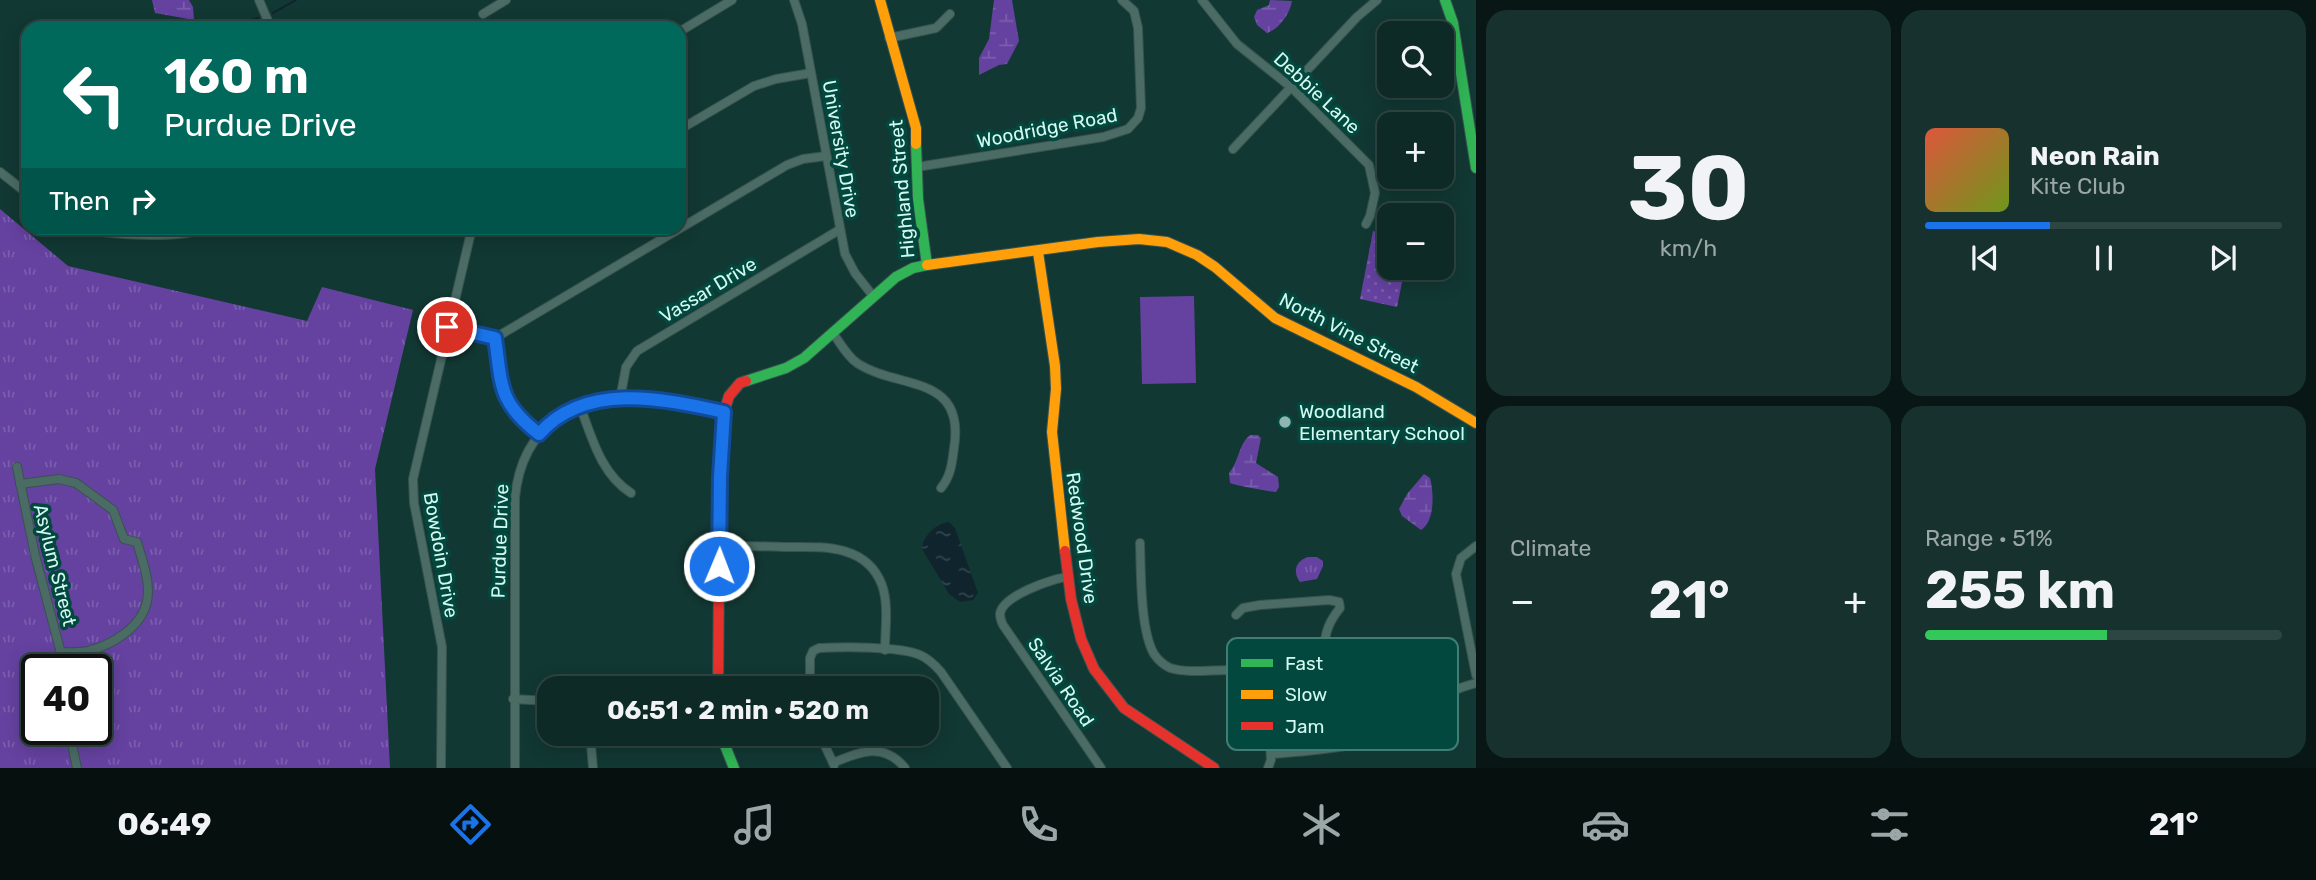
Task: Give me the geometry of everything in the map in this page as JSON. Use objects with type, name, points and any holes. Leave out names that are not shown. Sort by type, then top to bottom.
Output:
[{"type":"street","points":[[258,0],[268,21]]},
{"type":"street","points":[[483,14],[506,0]]},
{"type":"street","points":[[686,28],[733,0]]},
{"type":"street","name":"University Drive","points":[[794,0],[801,19],[839,229],[849,264],[873,296]]},
{"type":"street","name":"Highland Street","points":[[718,676],[720,477],[724,412],[730,394],[738,384],[786,369],[804,358],[902,273],[927,265],[918,199],[916,128],[880,0]]},
{"type":"street","name":"Woodridge Road","points":[[917,167],[1103,137],[1128,129],[1140,111],[1142,86],[1136,16],[1122,0]]},
{"type":"street","name":"Debbie Lane","points":[[1202,0],[1237,44],[1292,88],[1370,167],[1375,193],[1366,224]]},
{"type":"street","points":[[1233,149],[1357,17],[1377,0]]},
{"type":"street","points":[[1445,0],[1453,23],[1470,99],[1476,168]]},
{"type":"street","points":[[889,38],[936,28],[950,14]]},
{"type":"street","points":[[686,126],[754,86],[811,73]]},
{"type":"street","points":[[686,224],[795,162],[826,156]]},
{"type":"street","points":[[0,172],[21,188]]},
{"type":"street","name":"Vassar Drive","points":[[621,399],[624,372],[637,351],[839,229]]},
{"type":"street","name":"Bowdoin Drive","points":[[441,768],[441,642],[412,483],[470,235]]},
{"type":"street","points":[[447,327],[495,338],[668,235]]},
{"type":"street","name":"North Vine Street","points":[[927,265],[1139,239],[1175,244],[1215,267],[1275,318],[1416,387],[1476,423]]},
{"type":"street","name":"Redwood Drive","points":[[1038,252],[1055,366],[1052,440],[1072,607],[1084,647],[1094,668],[1118,702],[1144,723],[1214,768]]},
{"type":"street","points":[[833,333],[857,363],[932,390],[948,404],[954,420],[955,443],[950,473],[940,488]]},
{"type":"street","points":[[495,338],[507,402],[520,419],[539,434]]},
{"type":"street","name":"Purdue Drive","points":[[515,768],[515,492],[522,463],[539,434],[559,416],[580,406],[621,399],[661,399],[724,412]]},
{"type":"street","points":[[580,406],[602,462],[619,484],[631,493]]},
{"type":"street","name":"Asylum Street","points":[[16,467],[35,555],[61,652]]},
{"type":"street","points":[[20,484],[60,479],[76,483],[96,496],[113,510],[124,539],[137,542],[146,574],[147,601],[134,628],[101,647],[86,651],[61,652]]},
{"type":"street","points":[[1140,543],[1146,622],[1156,657],[1166,666],[1175,669],[1227,670]]},
{"type":"street","points":[[719,546],[827,547],[859,557],[873,569],[884,595],[885,650]]},
{"type":"street","points":[[1476,546],[1461,558],[1456,574],[1476,675]]},
{"type":"street","name":"Salvia Road","points":[[1068,577],[1048,580],[1033,587],[1011,600],[1000,613],[1003,625],[1101,768]]},
{"type":"street","points":[[1236,615],[1243,608],[1329,600],[1339,602],[1340,608],[1330,620],[1326,638]]},
{"type":"street","points":[[810,676],[810,658],[816,650],[885,650],[914,653],[935,665],[1007,768]]},
{"type":"street","points":[[1458,689],[1476,684]]},
{"type":"street","points":[[513,699],[537,700]]},
{"type":"street","points":[[72,745],[77,768]]},
{"type":"street","points":[[591,746],[593,768]]},
{"type":"street","points":[[725,746],[734,768]]},
{"type":"street","points":[[825,746],[834,766],[856,753],[875,751],[889,754],[905,768]]},
{"type":"street","points":[[1268,768],[1271,750]]},
{"type":"street","points":[[1271,754],[1306,750]]},
{"type":"green space","points":[[152,0],[189,0],[193,7],[194,20],[155,13]]},
{"type":"green space","points":[[994,0],[1012,0],[1019,41],[1007,64],[979,75],[979,58],[989,39]]},
{"type":"green space","points":[[1270,0],[1292,1],[1283,20],[1267,33],[1257,25],[1254,17],[1257,10],[1269,5]]},
{"type":"green space","points":[[0,209],[21,227],[21,235],[31,235],[68,266],[307,321],[322,287],[413,310],[375,469],[390,768],[0,768]]},
{"type":"green space","points":[[1373,231],[1377,232],[1377,280],[1403,280],[1397,307],[1360,299]]},
{"type":"green space","points":[[1194,296],[1196,383],[1142,384],[1140,297]]},
{"type":"green space","points":[[1250,435],[1258,435],[1261,438],[1256,463],[1278,477],[1279,487],[1276,492],[1230,483],[1229,473]]},
{"type":"green space","points":[[1424,474],[1430,478],[1432,506],[1429,520],[1421,530],[1402,516],[1399,509],[1407,494]]},
{"type":"green space","points":[[1308,557],[1317,557],[1323,561],[1323,566],[1317,579],[1300,582],[1296,574],[1297,567]]},
{"type":"water","points":[[949,522],[955,528],[978,593],[973,600],[960,602],[949,594],[922,549],[924,540],[931,531]]},
{"type":"waterway","points":[[273,13],[296,0]]},
{"type":"waterway","points":[[248,21],[258,18]]},
{"type":"traffic: fast","points":[[1445,0],[1453,23],[1476,168]]},
{"type":"traffic: fast","points":[[746,381],[786,368],[804,358],[896,277],[913,268],[927,265],[918,199],[916,144]]},
{"type":"traffic: fast","points":[[725,746],[734,768]]},
{"type":"traffic: slow","points":[[880,0],[916,128],[916,144]]},
{"type":"traffic: slow","points":[[927,265],[1098,242],[1139,239],[1167,242],[1197,255],[1215,267],[1275,318],[1416,387],[1476,423]]},
{"type":"traffic: slow","points":[[1038,252],[1055,366],[1052,432],[1065,551]]},
{"type":"traffic: jam","points":[[718,676],[720,459],[724,412],[729,396],[740,383],[746,381]]},
{"type":"traffic: jam","points":[[1065,551],[1071,599],[1081,639],[1094,669],[1124,708],[1214,768]]},
{"type":"place","name":"Woodland Elementary School","points":[[1285,422]]},
{"type":"route","points":[[447,327],[495,338],[507,402],[520,419],[539,434],[554,420],[575,408],[606,401],[649,398],[724,412],[719,566]]}]
